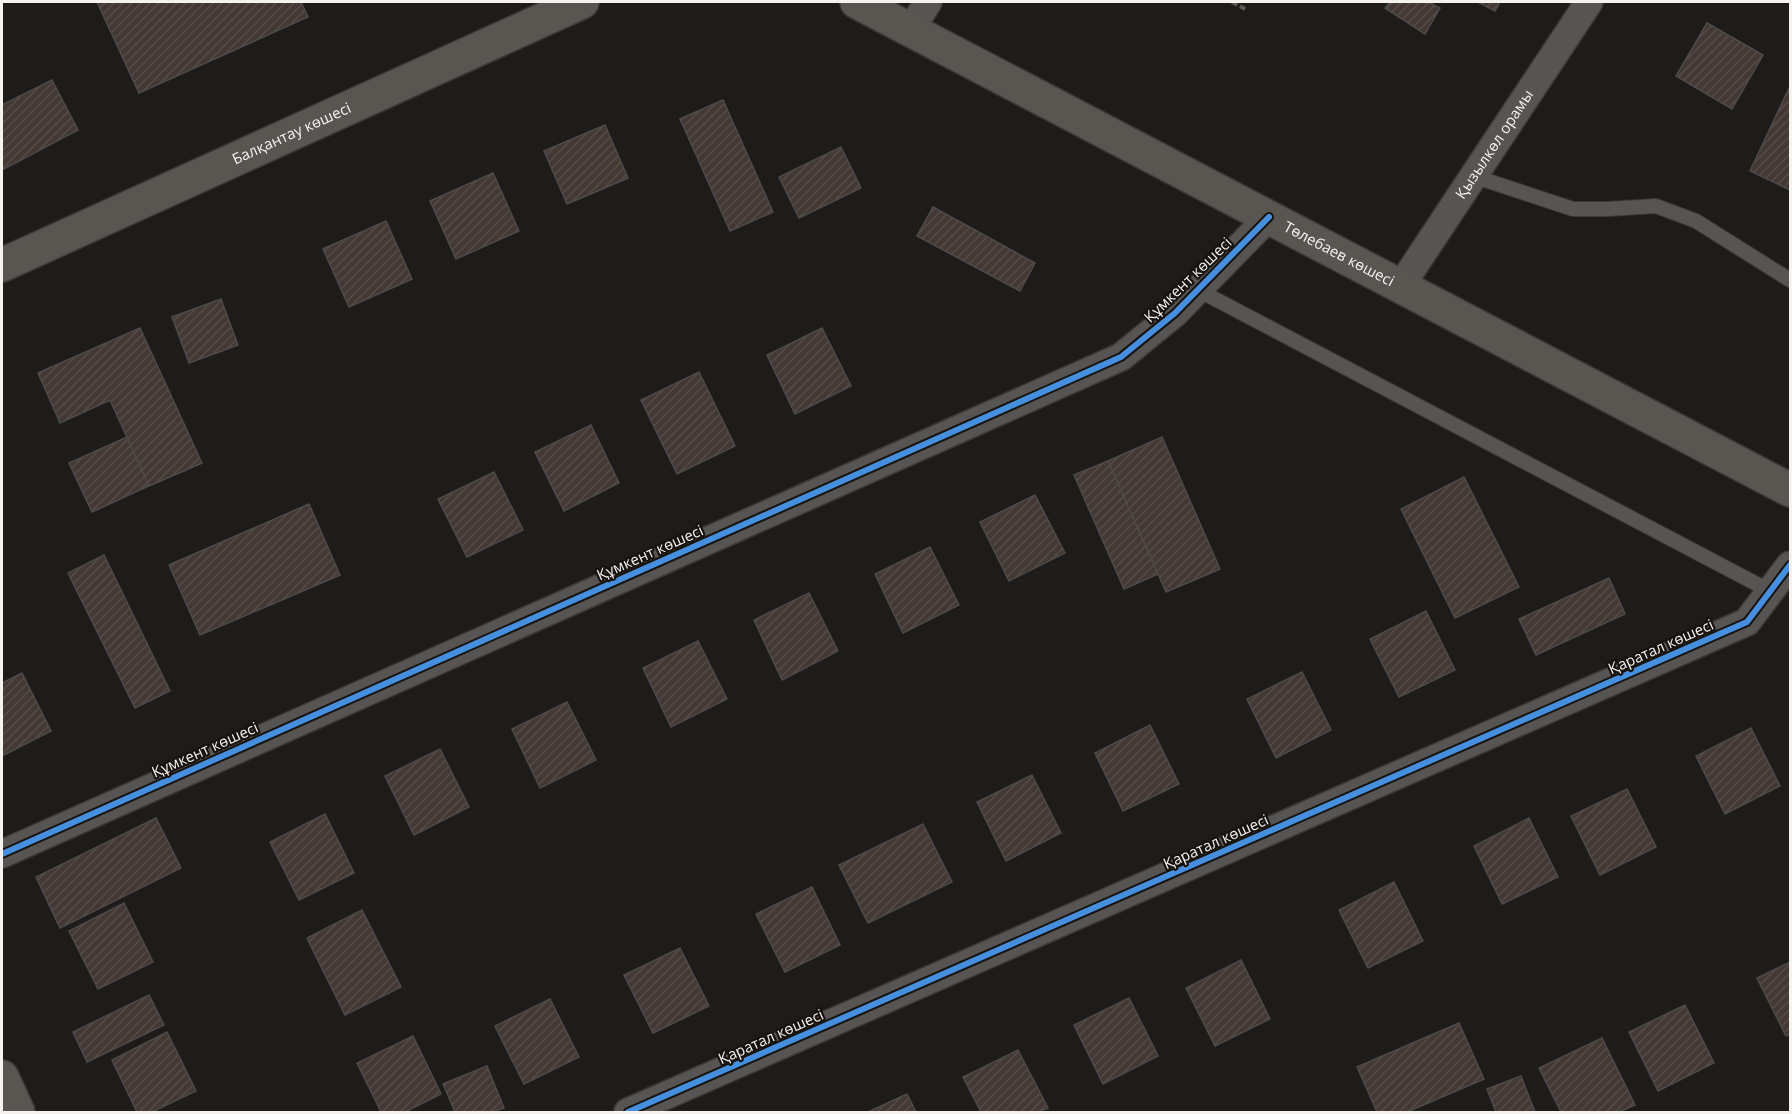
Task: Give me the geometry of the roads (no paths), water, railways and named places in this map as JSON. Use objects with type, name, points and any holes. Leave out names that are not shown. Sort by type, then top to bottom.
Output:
[{"type":"street","name":"Балқантау көшесі","points":[[2,265],[582,2]]},
{"type":"street","name":"Төлебаев көшесі","points":[[856,2],[1791,490]]},
{"type":"street","points":[[911,29],[928,2]]},
{"type":"street","name":"Қызылкөл орамы","points":[[1400,287],[1589,2]]},
{"type":"street","name":"Құмкент көшесі","points":[[2,854],[1121,357],[1175,313],[1269,217]]},
{"type":"street","name":"Қаратал көшесі","points":[[628,1113],[1747,622],[1791,565]]},
{"type":"street","points":[[2,1077],[18,1113]]},
{"type":"lane","points":[[1473,176],[1573,208],[1607,209],[1656,206],[1696,221],[1791,280]]},
{"type":"lane","points":[[1198,290],[1770,591]]}]
